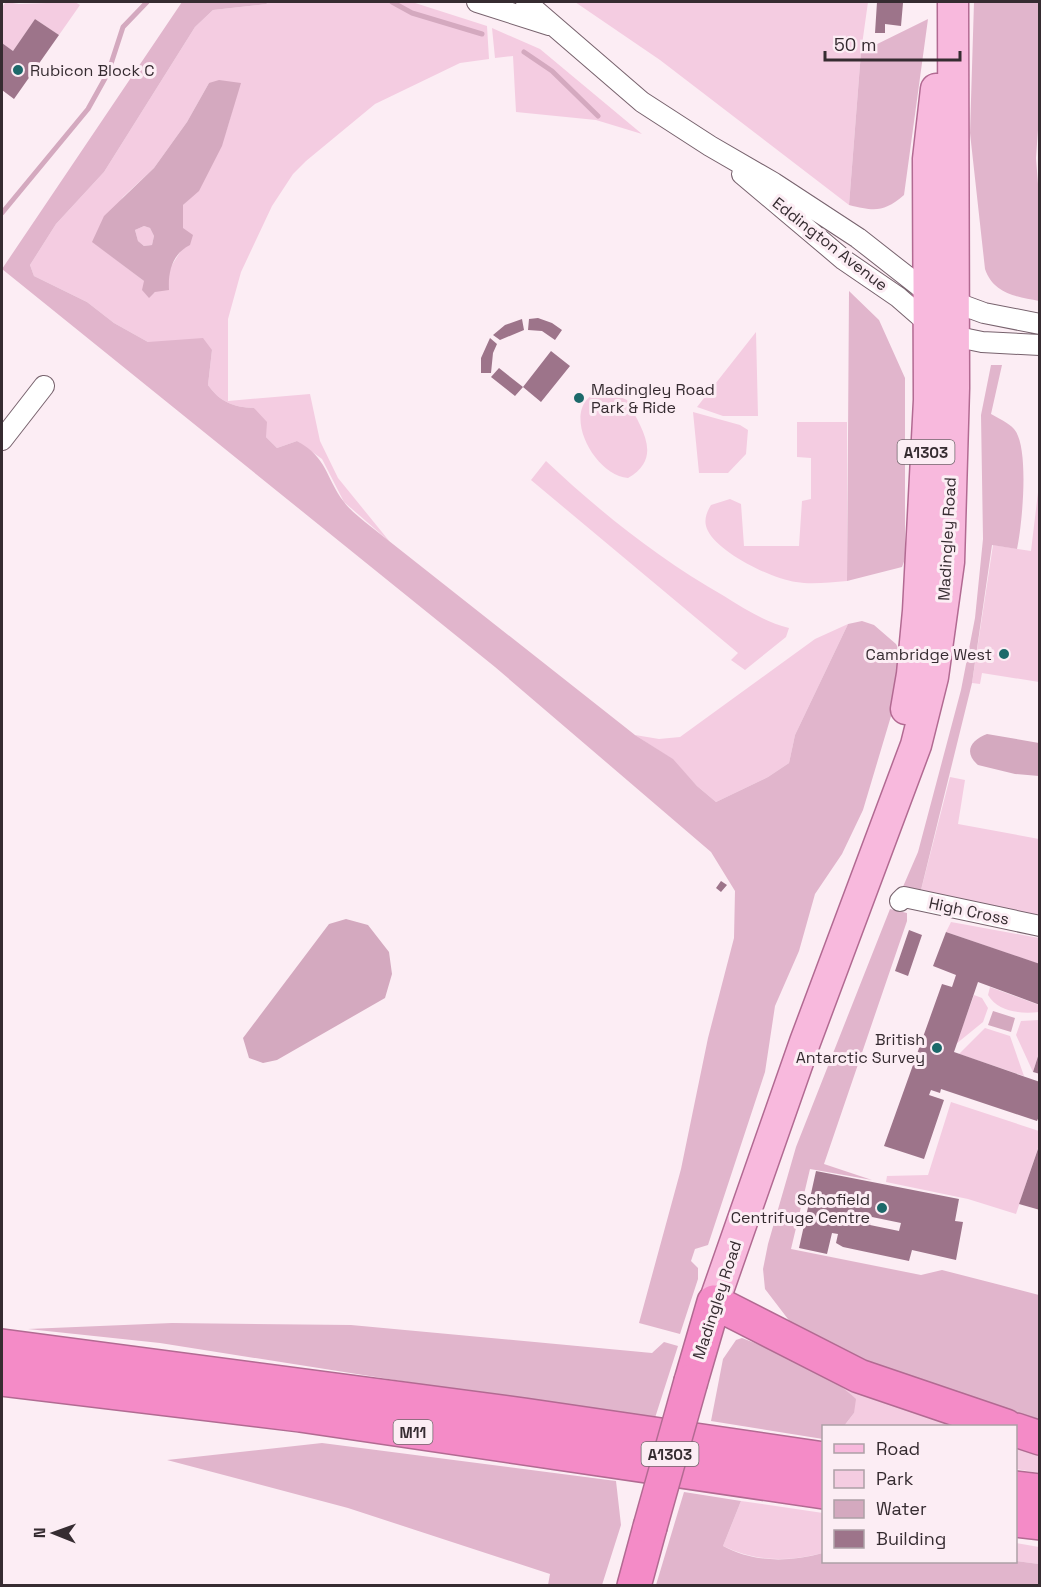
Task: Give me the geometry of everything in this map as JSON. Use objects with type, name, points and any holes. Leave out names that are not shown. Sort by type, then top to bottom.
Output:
[{"type":"highway","name":"Madingley Road","points":[[634,1586],[714,1302]]},
{"type":"highway","points":[[714,1302],[859,1376],[1003,1425]]},
{"type":"highway","name":"M11","points":[[2,1346],[512,1413],[822,1459]]},
{"type":"highway","name":"M11","points":[[2,1379],[300,1415],[822,1492]]},
{"type":"highway","points":[[1017,1430],[1040,1438]]},
{"type":"highway","points":[[1017,1488],[1040,1491]]},
{"type":"highway","points":[[1017,1520],[1040,1523]]},
{"type":"main road","name":"Madingley Road","points":[[714,1302],[916,746],[933,677],[949,562],[940,297],[928,159],[937,78],[953,2],[940,297]]},
{"type":"street","name":"Eddington Avenue","points":[[477,2],[552,26]]},
{"type":"street","name":"Eddington Avenue","points":[[526,2],[642,102],[774,183],[858,238],[940,297]]},
{"type":"street","name":"Eddington Avenue","points":[[711,146],[844,260],[941,330]]},
{"type":"street","points":[[940,297],[984,313],[1040,324]]},
{"type":"street","points":[[941,330],[982,342],[1040,345]]},
{"type":"street","points":[[2,440],[44,386]]},
{"type":"street","name":"High Cross","points":[[900,901],[904,897],[1040,926]]},
{"type":"green space","points":[[6,2],[19,4],[75,2],[80,5],[59,35],[35,19],[13,51],[2,43],[2,7]]},
{"type":"green space","points":[[266,2],[412,2],[487,26],[489,59],[460,63],[375,104],[293,174],[272,206],[241,272],[228,319],[228,401],[310,394],[320,441],[338,478],[390,542],[344,502],[322,459],[297,441],[277,448],[266,437],[254,408],[240,406],[228,402],[217,396],[208,385],[212,350],[148,342],[114,323],[87,302],[34,276],[30,265],[56,224],[104,172],[195,27],[213,10],[267,4]],"holes":[[[209,83],[235,97],[223,140],[209,170],[183,205],[182,249],[155,292],[149,297],[144,281],[93,242],[123,197],[154,168],[187,122]]]},
{"type":"green space","points":[[575,2],[868,2],[861,52],[849,205],[660,60]]},
{"type":"green space","points":[[492,28],[540,49],[642,134],[596,120],[516,112],[513,56],[495,58]]},
{"type":"green space","points":[[144,226],[150,228],[154,236],[152,245],[144,246],[138,241],[135,230]]},
{"type":"green space","points":[[756,332],[758,416],[723,416],[697,407]]},
{"type":"green space","points":[[605,390],[627,400],[643,431],[646,442],[645,461],[639,470],[628,478],[614,474],[602,464],[591,451],[584,437],[581,421],[582,408],[590,397]]},
{"type":"green space","points":[[693,412],[740,425],[748,430],[746,454],[728,473],[699,473]]},
{"type":"green space","points":[[797,422],[847,422],[847,581],[802,583],[774,576],[734,556],[714,539],[706,528],[706,518],[711,505],[730,499],[741,504],[744,546],[799,546],[802,501],[811,499],[811,458],[797,457]]},
{"type":"green space","points":[[546,461],[609,516],[676,566],[755,615],[789,628],[786,637],[745,670],[731,660],[738,653],[531,480]]},
{"type":"green space","points":[[1039,484],[1039,682],[982,673],[980,684],[972,683],[993,545],[1031,551]]},
{"type":"green space","points":[[848,624],[795,735],[789,763],[768,777],[716,802],[697,786],[672,759],[635,735],[659,739],[680,737],[815,639]]},
{"type":"green space","points":[[950,777],[965,780],[958,824],[1039,839],[1039,913],[1034,916],[920,894]]},
{"type":"green space","points":[[951,922],[1039,938],[1039,964],[946,932]]},
{"type":"green space","points":[[990,987],[1039,1005],[1039,1012],[1010,1011],[998,1005],[988,995]]},
{"type":"green space","points":[[974,995],[982,998],[988,1008],[983,1022],[956,1044]]},
{"type":"green space","points":[[1039,1020],[1039,1052],[1033,1072],[1016,1035],[1021,1021]]},
{"type":"green space","points":[[985,1028],[1010,1036],[1024,1076],[959,1054]]},
{"type":"green space","points":[[951,1102],[1039,1131],[1039,1145],[1016,1214],[968,1199],[886,1182],[887,1176],[928,1175]]},
{"type":"green space","points":[[811,1370],[959,1425],[845,1425],[854,1413]]},
{"type":"green space","points":[[1017,1445],[1039,1452],[1039,1473],[1017,1469]]},
{"type":"green space","points":[[741,1501],[822,1513],[822,1553],[797,1558],[773,1559],[748,1555],[723,1546]]},
{"type":"green space","points":[[1017,1543],[1039,1547],[1039,1564],[1017,1561]]},
{"type":"shaded area","points":[[182,2],[266,2],[267,4],[213,10],[195,27],[104,172],[56,224],[30,265],[34,276],[87,302],[114,323],[148,342],[203,338],[212,350],[208,385],[217,396],[233,405],[254,408],[267,422],[266,437],[277,448],[297,441],[307,447],[325,468],[346,505],[357,515],[635,735],[673,759],[697,786],[716,802],[768,777],[789,763],[795,735],[848,624],[862,621],[874,625],[896,644],[901,654],[900,686],[863,810],[842,854],[815,894],[799,951],[775,1006],[765,1072],[708,1245],[695,1249],[691,1261],[698,1268],[698,1279],[680,1334],[639,1323],[681,1169],[708,1038],[734,938],[735,891],[711,852],[495,667],[2,269]]},
{"type":"shaded area","points":[[974,2],[1039,2],[1040,101],[1036,158],[1040,210],[1039,301],[1000,289],[985,269],[970,133]]},
{"type":"shaded area","points":[[928,19],[904,195],[884,208],[872,209],[849,205],[861,52]]},
{"type":"shaded area","points":[[849,291],[879,320],[905,378],[905,559],[902,567],[847,581]]},
{"type":"shaded area","points":[[991,365],[1002,365],[991,414],[1014,429],[1022,452],[1023,487],[1019,538],[1017,549],[992,545],[972,683],[920,894],[902,889],[918,852],[961,690],[975,618],[983,539],[981,415]]},
{"type":"shaded area","points":[[890,909],[907,913],[907,921],[824,1164],[872,1180],[810,1169],[791,1249],[921,1275],[942,1270],[1039,1295],[1039,1425],[849,1357],[791,1323],[765,1289],[763,1269],[768,1244],[796,1147]]},
{"type":"shaded area","points":[[172,1323],[351,1325],[652,1353],[664,1342],[678,1346],[654,1421],[160,1343],[28,1329]]},
{"type":"shaded area","points":[[742,1338],[817,1371],[856,1399],[854,1413],[845,1425],[822,1425],[822,1439],[711,1421],[723,1359],[736,1340]]},
{"type":"shaded area","points":[[322,1443],[616,1481],[621,1525],[602,1585],[548,1585],[550,1574],[348,1508],[167,1460]]},
{"type":"shaded area","points":[[684,1492],[741,1501],[723,1546],[747,1556],[785,1559],[822,1553],[822,1563],[1017,1563],[1017,1561],[1039,1564],[1039,1585],[656,1585]]},
{"type":"water","points":[[219,80],[241,83],[222,146],[199,191],[183,205],[183,228],[193,235],[190,245],[179,253],[172,264],[169,290],[155,292],[149,298],[142,290],[144,281],[92,242],[104,216],[154,168],[187,122],[209,83]],"holes":[[[144,226],[150,228],[154,236],[152,245],[144,246],[138,241],[135,230]]]},
{"type":"water","points":[[987,734],[1039,743],[1039,776],[1015,774],[978,765],[971,756],[971,747],[973,743]]},
{"type":"water","points":[[346,919],[368,925],[389,952],[392,974],[385,998],[277,1060],[263,1063],[249,1058],[243,1038],[329,924]]},
{"type":"water","points":[[993,1011],[1015,1018],[1011,1032],[988,1025]]},
{"type":"building","points":[[877,2],[903,3],[901,26],[885,24],[885,33],[875,33]]},
{"type":"building","name":"Rubicon Block C","points":[[35,19],[59,35],[14,99],[2,90],[2,43],[13,51]]},
{"type":"building","points":[[538,318],[562,330],[555,340],[542,331],[528,330],[529,319]]},
{"type":"building","points":[[522,319],[524,330],[500,340],[493,335],[505,325]]},
{"type":"building","points":[[490,338],[497,344],[493,353],[491,373],[481,373],[481,358]]},
{"type":"building","points":[[551,351],[570,366],[541,402],[523,387]]},
{"type":"building","points":[[499,368],[523,387],[515,396],[491,377]]},
{"type":"building","points":[[721,881],[727,885],[721,892],[716,888]]},
{"type":"building","points":[[909,930],[922,935],[908,976],[895,971]]},
{"type":"building","name":"British Antarctic Survey","points":[[946,932],[1040,964],[1040,1005],[978,982],[954,1052],[1040,1082],[1040,1114],[1037,1121],[941,1089],[940,1093],[931,1090],[929,1095],[944,1100],[924,1159],[884,1146],[942,984],[952,987],[956,975],[933,966]]},
{"type":"building","points":[[1040,1054],[1040,1074],[1033,1072]]},
{"type":"building","points":[[1040,1146],[1040,1210],[1019,1204]]},
{"type":"building","name":"Schofield Centrifuge Centre","points":[[816,1171],[959,1199],[955,1221],[963,1222],[956,1260],[912,1250],[909,1261],[843,1247],[836,1243],[838,1234],[832,1233],[827,1254],[799,1248]],"holes":[[[872,1217],[901,1223],[899,1231],[870,1225]]]},
{"type":"waterway","points":[[2,213],[88,109],[108,73],[123,27],[147,2]]},
{"type":"waterway","points":[[392,2],[412,13],[482,34]]},
{"type":"waterway","points":[[524,52],[552,71],[598,116]]},
{"type":"place","name":"Rubicon Block C","points":[[18,70]]},
{"type":"place","name":"Madingley Road Park & Ride","points":[[579,398]]},
{"type":"place","name":"Cambridge West","points":[[1004,654]]},
{"type":"place","name":"British Antarctic Survey","points":[[937,1048]]},
{"type":"place","name":"Schofield Centrifuge Centre","points":[[882,1208]]}]
